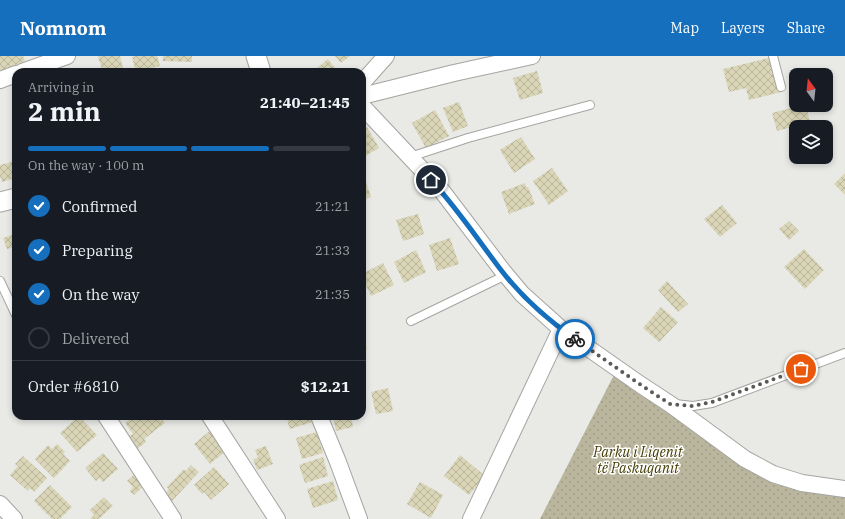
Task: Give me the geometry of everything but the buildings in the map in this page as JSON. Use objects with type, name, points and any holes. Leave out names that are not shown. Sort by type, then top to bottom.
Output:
[{"type":"street","points":[[33,68],[66,56]]},
{"type":"street","points":[[256,56],[260,68]]},
{"type":"street","points":[[366,78],[386,56]]},
{"type":"street","points":[[366,95],[454,73],[532,56]]},
{"type":"street","points":[[0,80],[12,76]]},
{"type":"street","points":[[366,110],[442,191],[522,294],[561,329],[670,404],[745,459],[773,474],[802,484],[845,489]]},
{"type":"street","points":[[0,202],[12,199]]},
{"type":"street","points":[[471,519],[561,329]]},
{"type":"street","points":[[109,420],[173,519]]},
{"type":"street","points":[[213,420],[277,519]]},
{"type":"street","points":[[321,420],[359,519]]},
{"type":"street","points":[[0,504],[14,519]]},
{"type":"lane","points":[[773,56],[781,87]]},
{"type":"lane","points":[[410,157],[468,138],[590,105]]},
{"type":"lane","points":[[411,321],[506,275]]},
{"type":"lane","points":[[0,281],[12,306]]},
{"type":"lane","points":[[670,404],[693,406],[712,402],[845,353]]},
{"type":"green space","name":"Parku i Liqenit të Paskuqanit","points":[[616,371],[722,449],[845,494],[845,519],[540,519]]},
{"type":"way so far","points":[[575,339],[670,404],[693,406],[712,402],[801,369]]},
{"type":"route","points":[[431,180],[442,191],[522,294],[561,329],[575,339]]}]
